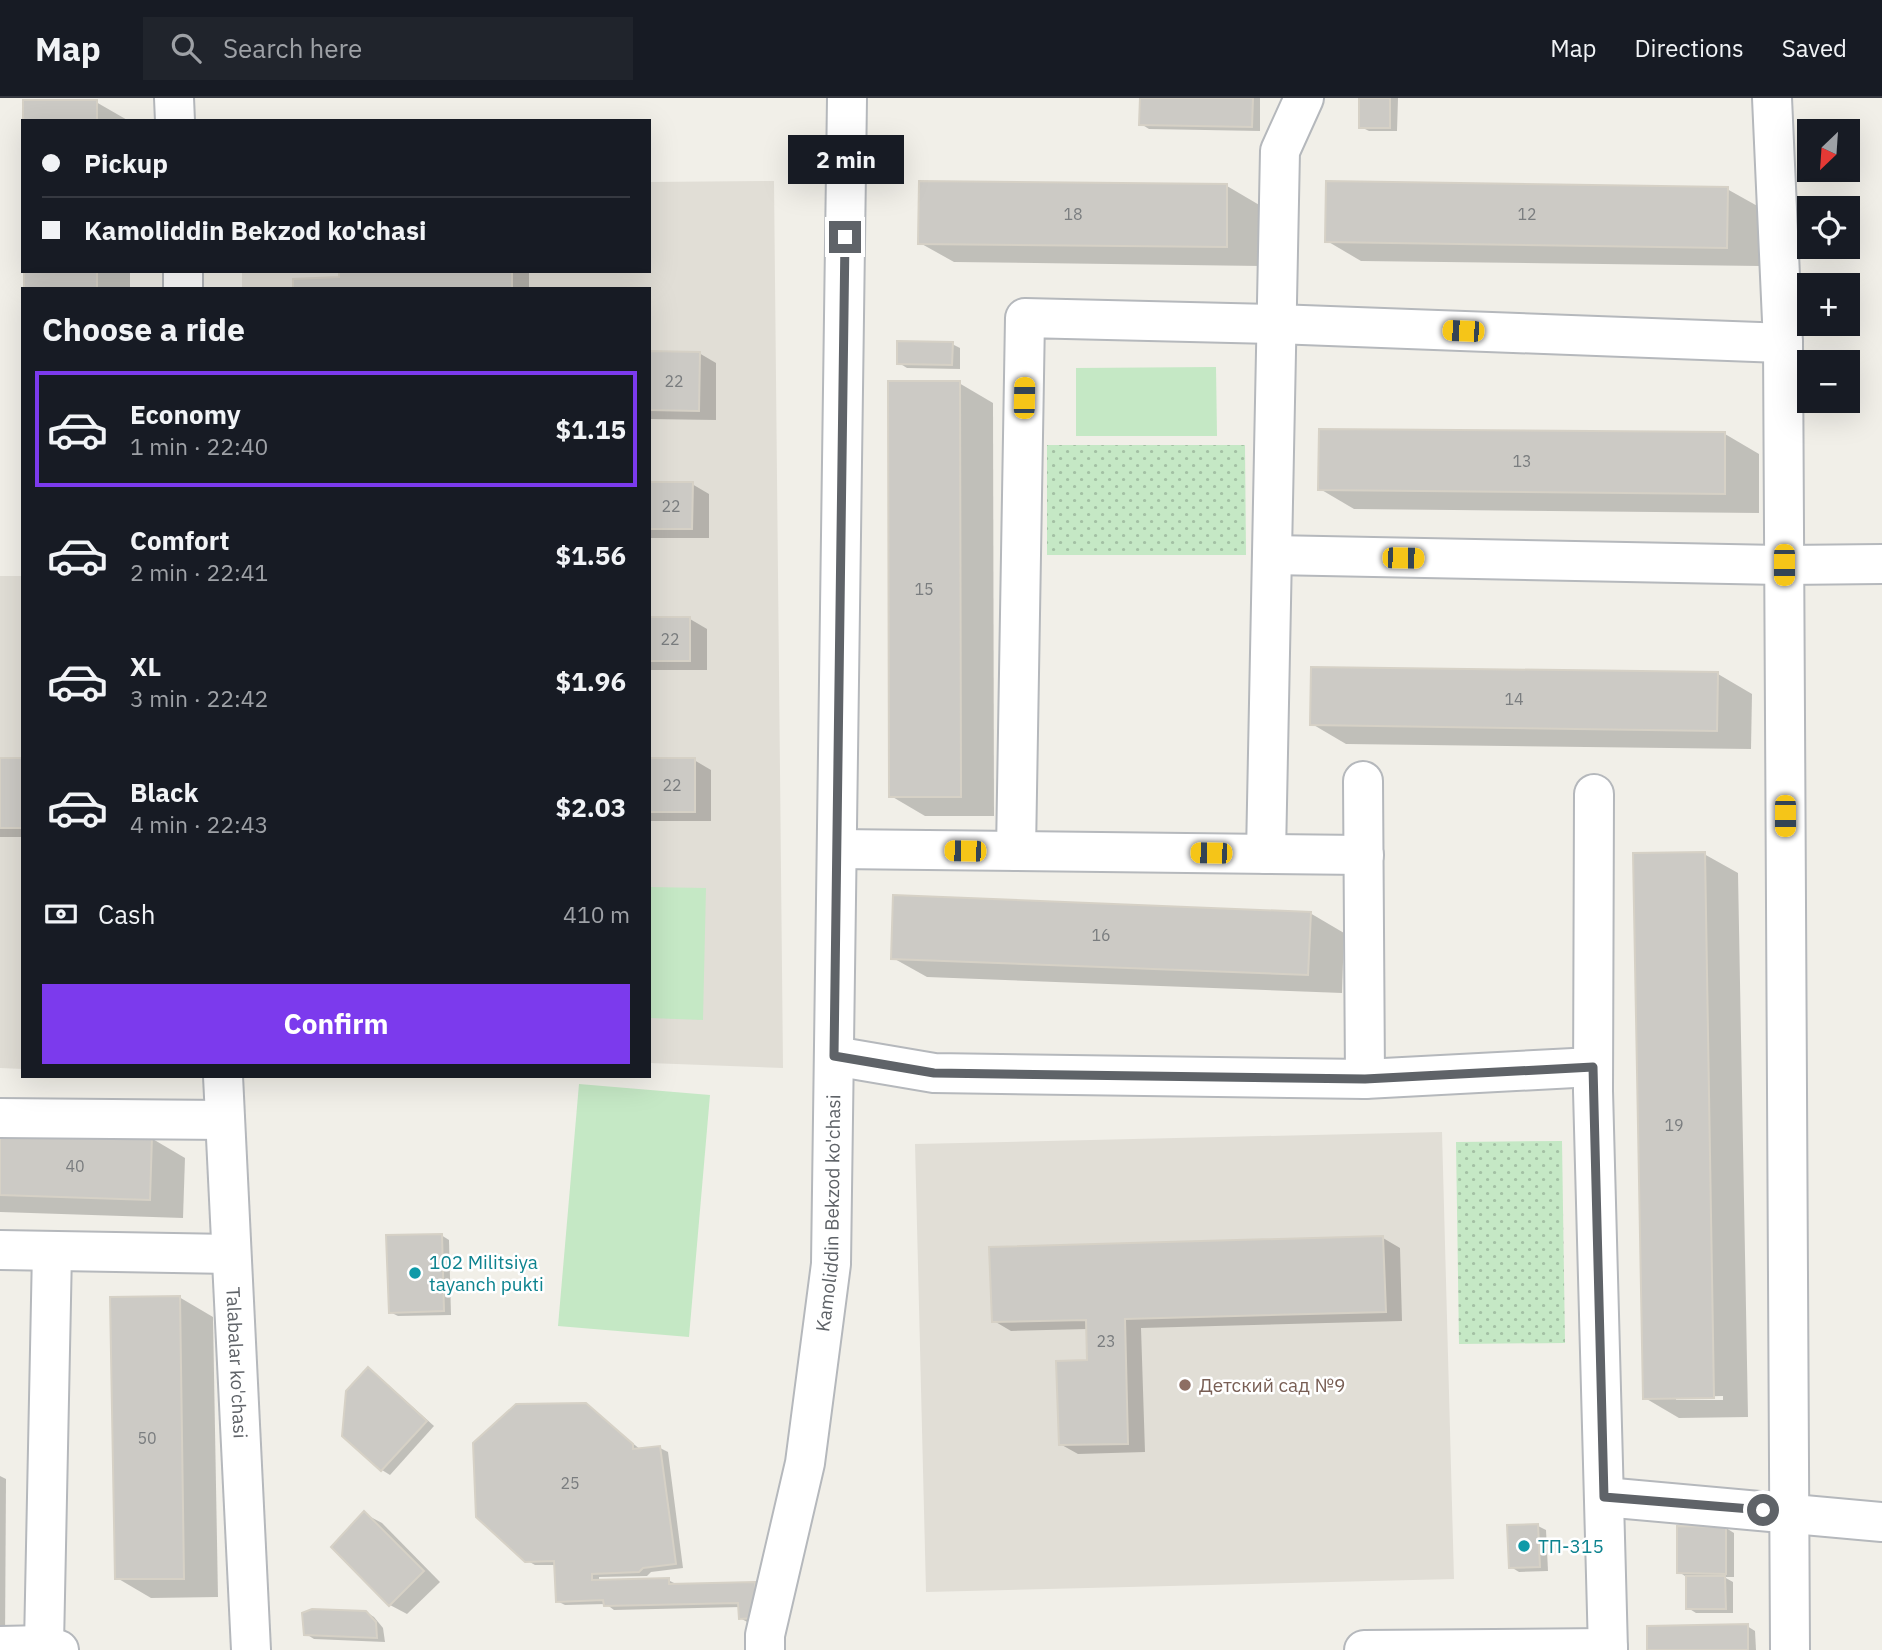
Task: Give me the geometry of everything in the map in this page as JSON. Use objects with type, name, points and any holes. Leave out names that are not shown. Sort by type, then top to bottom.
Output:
[{"type":"street","points":[[174,98],[175,119]]},
{"type":"street","name":"Kamoliddin Bekzod ko'chasi","points":[[765,1650],[765,1635],[805,1463],[831,1264],[847,98]]},
{"type":"street","points":[[1266,853],[1280,151],[1304,98]]},
{"type":"street","points":[[1772,98],[1783,343],[1790,1650]]},
{"type":"street","points":[[1016,851],[1025,318],[1276,324],[1783,343]]},
{"type":"street","points":[[1272,555],[1784,565],[1882,564]]},
{"type":"street","points":[[1363,781],[1365,1079]]},
{"type":"street","points":[[1364,1650],[1608,1649],[1593,1067],[1594,794]]},
{"type":"street","points":[[837,849],[1364,855]]},
{"type":"street","points":[[834,1056],[934,1073],[1365,1079],[1593,1067]]},
{"type":"street","name":"Talabalar ko'chasi","points":[[223,1078],[251,1650]]},
{"type":"street","points":[[0,1118],[225,1120]]},
{"type":"street","points":[[0,1250],[231,1254]]},
{"type":"street","points":[[0,1646],[51,1648],[51,1251]]},
{"type":"street","points":[[1604,1497],[1882,1522]]},
{"type":"shaded area","points":[[774,181],[783,1068],[651,1063],[651,287],[242,287],[242,273],[651,273],[651,182]]},
{"type":"shaded area","points":[[0,576],[21,576],[21,1069],[0,1068]]},
{"type":"shaded area","name":"Детский сад №9","points":[[1442,1132],[1454,1579],[926,1592],[915,1144]]},
{"type":"green space","points":[[1216,367],[1217,436],[1076,436],[1076,368]]},
{"type":"green space","points":[[1047,445],[1245,445],[1246,555],[1047,555]]},
{"type":"green space","points":[[651,887],[706,888],[703,1020],[651,1018]]},
{"type":"green space","points":[[579,1084],[710,1095],[689,1337],[558,1326]]},
{"type":"green space","points":[[1562,1141],[1565,1343],[1459,1344],[1456,1142]]},
{"type":"building","points":[[1140,98],[1253,98],[1252,127],[1139,125]]},
{"type":"building","points":[[1359,98],[1390,98],[1390,128],[1359,128]]},
{"type":"building","points":[[23,100],[97,100],[97,119],[23,119]]},
{"type":"building","points":[[919,181],[1227,184],[1227,247],[918,244]]},
{"type":"building","points":[[1326,181],[1728,187],[1727,248],[1325,242]]},
{"type":"building","points":[[24,273],[97,273],[97,287],[24,287]]},
{"type":"building","points":[[339,273],[512,273],[512,287],[293,287],[293,279],[339,277]]},
{"type":"building","points":[[897,341],[953,342],[952,365],[897,364]]},
{"type":"building","points":[[651,351],[700,352],[699,411],[651,410]]},
{"type":"building","points":[[888,381],[960,381],[961,797],[889,797]]},
{"type":"building","points":[[1319,429],[1725,432],[1725,494],[1318,490]]},
{"type":"building","points":[[651,482],[693,482],[692,529],[651,529]]},
{"type":"building","points":[[651,617],[690,617],[690,661],[651,661]]},
{"type":"building","points":[[1311,667],[1718,672],[1717,731],[1310,725]]},
{"type":"building","points":[[0,758],[21,758],[21,828],[0,828]]},
{"type":"building","points":[[651,758],[695,758],[695,812],[651,812]]},
{"type":"building","points":[[1705,852],[1714,1398],[1643,1399],[1633,853]]},
{"type":"building","points":[[893,895],[1311,912],[1308,975],[891,959]]},
{"type":"building","points":[[0,1131],[152,1136],[150,1200],[0,1195]]},
{"type":"building","name":"102 Militsiya tayanch pukti","points":[[442,1234],[444,1311],[389,1313],[386,1235]]},
{"type":"building","points":[[1383,1236],[1386,1312],[1125,1319],[1128,1444],[1059,1445],[1056,1361],[1087,1360],[1086,1320],[992,1322],[989,1247]]},
{"type":"building","points":[[180,1296],[184,1579],[115,1579],[110,1297]]},
{"type":"building","points":[[368,1367],[427,1421],[381,1471],[342,1436],[346,1391]]},
{"type":"building","points":[[586,1403],[633,1444],[633,1449],[660,1446],[676,1564],[643,1568],[639,1572],[592,1574],[592,1580],[669,1578],[669,1584],[755,1582],[756,1618],[739,1619],[738,1603],[604,1606],[603,1600],[556,1602],[554,1561],[525,1562],[476,1517],[473,1443],[516,1404]]},
{"type":"building","points":[[364,1511],[424,1571],[389,1606],[331,1547]]},
{"type":"building","name":"ТП-315","points":[[1538,1524],[1540,1567],[1509,1568],[1507,1525]]},
{"type":"building","points":[[1677,1526],[1726,1527],[1726,1574],[1677,1573]]},
{"type":"building","points":[[1686,1576],[1725,1576],[1726,1609],[1686,1609]]},
{"type":"building","points":[[312,1609],[366,1611],[376,1622],[377,1638],[304,1635],[302,1613]]},
{"type":"building","points":[[1748,1624],[1748,1650],[1647,1650],[1647,1626]]},
{"type":"place","name":"102 Militsiya tayanch pukti","points":[[415,1273]]},
{"type":"place","name":"Детский сад №9","points":[[1185,1385]]},
{"type":"place","name":"ТП-315","points":[[1524,1546]]},
{"type":"route","points":[[845,237],[834,1056],[934,1073],[1365,1079],[1593,1067],[1604,1497],[1763,1510]]}]
